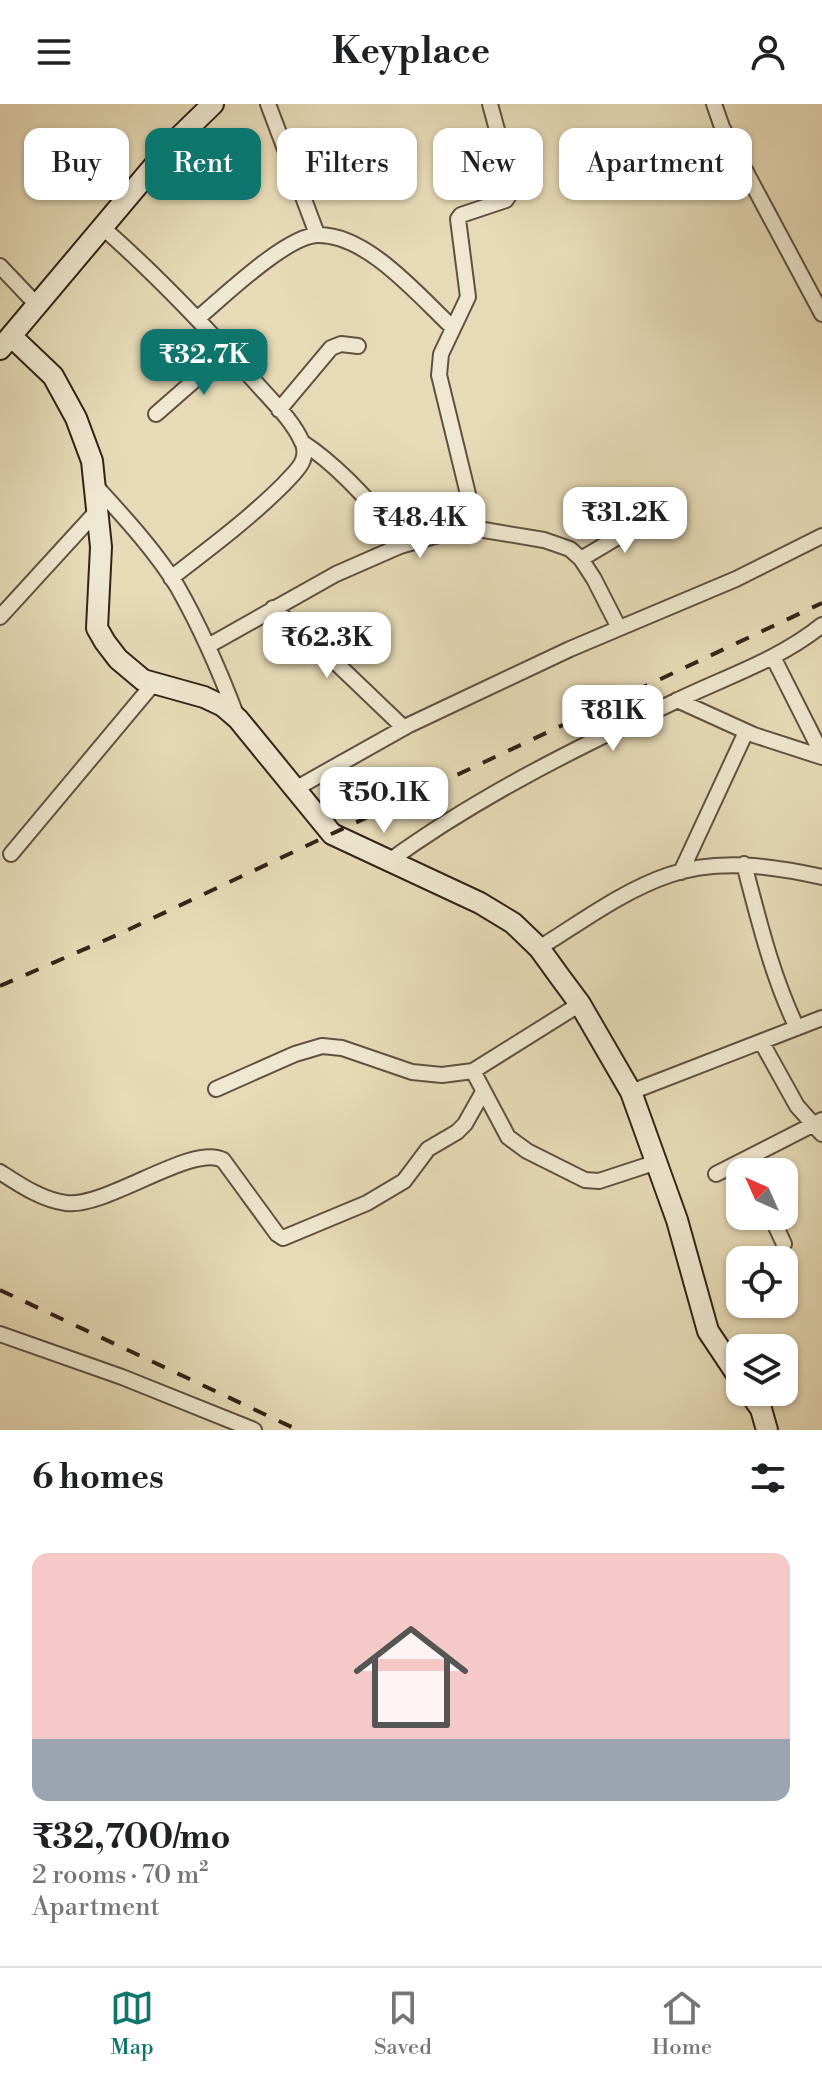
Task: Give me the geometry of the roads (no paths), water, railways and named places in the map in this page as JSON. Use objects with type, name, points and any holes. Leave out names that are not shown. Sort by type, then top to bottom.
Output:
[{"type":"street","points":[[213,104],[175,141],[5,342],[53,376],[76,418],[92,461],[101,547],[97,628],[118,659],[143,680],[204,697],[223,706],[238,719],[332,834],[480,903],[513,923],[539,948],[580,1004],[631,1092],[677,1220],[708,1331],[726,1358]]},
{"type":"street","points":[[268,104],[317,234]]},
{"type":"street","points":[[476,527],[439,375],[441,354],[468,297],[458,219],[461,215],[506,200],[513,189],[490,104]]},
{"type":"street","points":[[714,104],[722,127],[822,314]]},
{"type":"street","points":[[102,227],[198,318],[279,410],[302,442],[347,479],[407,544]]},
{"type":"street","points":[[198,318],[258,267],[296,242],[317,234],[359,246],[377,258],[452,327]]},
{"type":"street","points":[[0,266],[37,305]]},
{"type":"street","points":[[279,410],[331,348],[341,344],[358,346]]},
{"type":"street","points":[[156,414],[228,351]]},
{"type":"street","points":[[171,578],[237,527],[279,489],[303,462],[302,442]]},
{"type":"street","points":[[94,484],[171,578],[208,646],[238,719]]},
{"type":"street","points":[[0,617],[97,511]]},
{"type":"street","points":[[581,559],[650,518]]},
{"type":"street","points":[[208,646],[336,574],[407,544],[466,527],[560,544],[581,559],[619,628]]},
{"type":"street","points":[[295,789],[404,728],[619,628],[736,579],[822,536]]},
{"type":"street","points":[[273,608],[404,728]]},
{"type":"street","points":[[388,862],[480,800],[677,700],[773,657],[822,625]]},
{"type":"street","points":[[773,657],[822,755]]},
{"type":"street","points":[[11,854],[154,683]]},
{"type":"street","points":[[677,700],[746,732],[822,755]]},
{"type":"street","points":[[681,872],[746,732]]},
{"type":"street","points":[[539,948],[643,886],[681,872],[744,864],[822,877]]},
{"type":"street","points":[[744,864],[765,948],[797,1028]]},
{"type":"street","points":[[216,1089],[295,1054],[322,1046],[342,1048],[412,1072],[442,1075],[473,1071],[580,1004]]},
{"type":"street","points":[[631,1092],[822,1018]]},
{"type":"street","points":[[762,1043],[785,1087],[819,1126],[762,1158]]},
{"type":"street","points":[[473,1071],[508,1137],[527,1151],[585,1180],[599,1181],[657,1162]]},
{"type":"street","points":[[0,1172],[43,1197],[67,1204],[84,1203],[215,1155],[223,1160],[283,1238],[367,1203],[404,1181],[428,1149],[465,1124],[483,1092]]},
{"type":"street","points":[[716,1174],[726,1172]]},
{"type":"street","points":[[778,1230],[784,1244]]},
{"type":"street","points":[[0,1334],[122,1377],[254,1430]]},
{"type":"street","points":[[759,1406],[767,1430]]},
{"type":"railway","points":[[0,986],[117,935],[822,603]]},
{"type":"railway","points":[[0,1290],[298,1430]]}]
